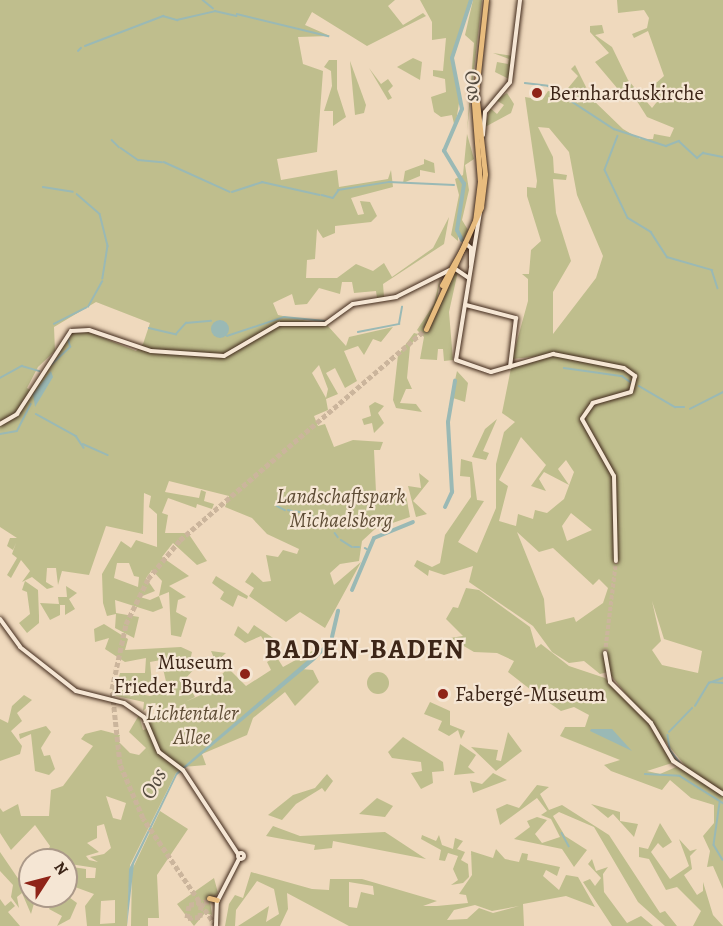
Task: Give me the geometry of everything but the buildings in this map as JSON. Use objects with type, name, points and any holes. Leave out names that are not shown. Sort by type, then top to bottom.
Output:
[{"type":"main road","points":[[439,301],[445,272],[465,245],[480,188],[477,101],[484,0]]},
{"type":"main road","points":[[484,0],[472,116],[477,138],[483,146],[480,212],[456,360],[484,371],[510,367],[553,354],[633,372],[633,391],[587,408],[585,431],[614,476],[616,561]]},
{"type":"main road","points":[[472,116],[506,90],[520,0]]},
{"type":"main road","points":[[477,101],[488,105]]},
{"type":"main road","points":[[477,138],[488,105]]},
{"type":"main road","points":[[426,329],[480,212]]},
{"type":"main road","points":[[465,245],[472,265]]},
{"type":"main road","points":[[0,424],[17,414],[74,330],[150,351],[220,356],[279,324],[325,324],[353,304],[396,297],[454,268],[464,270],[472,265]]},
{"type":"main road","points":[[464,270],[470,281]]},
{"type":"main road","points":[[466,304],[516,318],[510,367]]},
{"type":"main road","points":[[0,618],[20,648],[78,693],[123,703],[141,715],[159,752],[181,769],[239,856],[213,900],[216,926]]},
{"type":"main road","points":[[605,653],[610,682],[656,731],[676,764],[723,794]]},
{"type":"green space","name":"Landschaftspark Michaelsberg","points":[[0,0],[395,0],[388,6],[403,25],[423,13],[426,16],[367,46],[312,12],[305,25],[330,36],[298,37],[303,64],[323,71],[317,152],[277,159],[281,180],[337,170],[339,187],[388,179],[391,170],[393,187],[351,198],[358,215],[364,214],[360,201],[370,202],[377,216],[371,222],[335,226],[335,233],[323,238],[317,229],[315,259],[307,260],[306,278],[337,278],[356,264],[373,271],[384,263],[392,277],[433,248],[449,217],[444,244],[383,284],[384,297],[377,298],[376,291],[354,293],[352,282],[342,282],[340,294],[319,288],[307,304],[295,305],[292,294],[273,303],[278,315],[327,325],[346,346],[349,337],[393,327],[381,342],[373,339],[364,355],[358,346],[344,351],[357,381],[345,388],[335,368],[326,373],[338,394],[326,399],[328,410],[314,416],[318,426],[325,424],[334,447],[353,440],[383,442],[380,450],[374,450],[376,492],[406,495],[410,517],[375,529],[362,541],[359,561],[340,564],[330,573],[334,585],[361,562],[325,628],[300,612],[286,622],[249,596],[254,588],[245,582],[252,572],[263,582],[271,581],[266,555],[278,557],[283,550],[297,554],[299,549],[267,534],[252,518],[225,507],[229,496],[169,481],[165,492],[199,498],[201,490],[206,492],[204,501],[214,504],[212,509],[197,504],[196,508],[168,498],[162,513],[168,515],[165,533],[188,533],[207,561],[197,565],[173,543],[162,557],[189,576],[169,586],[186,597],[178,600],[176,612],[187,618],[181,637],[171,635],[169,592],[159,596],[163,608],[153,612],[115,600],[116,613],[139,617],[134,638],[115,628],[116,614],[107,616],[103,603],[102,574],[121,541],[131,548],[136,540],[157,547],[157,514],[149,507],[151,496],[144,493],[143,534],[106,526],[89,575],[62,571],[58,585],[56,568],[47,568],[46,582],[54,587],[47,589],[32,577],[22,582],[30,571],[21,560],[11,578],[7,575],[17,558],[12,554],[16,543],[13,550],[7,546],[10,538],[17,538],[0,527]],"holes":[[[96,302],[150,323],[143,344],[136,351],[89,332],[72,333],[32,391],[27,388],[38,367],[55,351],[54,327]],[[319,365],[328,389],[326,398],[312,373]],[[117,563],[129,563],[134,576],[139,577],[138,587],[114,578]],[[152,570],[162,581],[159,596],[150,600],[140,597],[155,591],[146,578]]]},
{"type":"green space","points":[[420,0],[470,0],[452,54],[460,97],[455,128],[452,115],[441,117],[434,112],[431,97],[446,92],[445,79],[433,76],[433,70],[443,71],[446,38],[432,40],[432,22]]},
{"type":"green space","points":[[473,0],[482,0],[467,131],[474,43],[465,35]]},
{"type":"green space","points":[[617,0],[723,0],[723,889],[713,866],[707,867],[710,851],[703,836],[714,823],[714,805],[691,798],[670,780],[662,790],[611,771],[604,765],[620,760],[560,736],[565,727],[585,727],[589,715],[574,707],[561,711],[535,693],[508,672],[514,661],[497,653],[474,652],[450,638],[463,636],[446,619],[453,607],[458,608],[466,588],[479,590],[530,627],[536,648],[541,644],[569,666],[605,678],[647,721],[672,763],[647,771],[660,774],[676,767],[692,774],[608,672],[600,674],[584,661],[569,663],[552,652],[533,626],[469,582],[473,566],[444,575],[429,570],[428,576],[414,566],[417,560],[432,567],[440,563],[445,535],[471,497],[470,477],[460,476],[461,459],[472,462],[477,500],[484,501],[458,542],[477,553],[496,508],[496,464],[504,432],[515,422],[502,413],[511,368],[562,354],[512,359],[528,301],[528,279],[522,274],[529,274],[531,250],[541,241],[527,196],[527,187],[536,188],[537,181],[525,97],[542,100],[548,91],[564,93],[578,76],[571,69],[575,65],[592,99],[623,129],[640,139],[653,139],[654,134],[670,137],[674,128],[647,117],[635,98],[623,95],[595,62],[609,53],[590,32],[590,26],[602,25],[604,33],[595,35],[612,47],[628,80],[652,108],[660,98],[655,84],[664,76],[648,31],[634,38],[632,34],[647,28],[649,18],[644,10],[618,13]],"holes":[[[538,127],[549,128],[569,152],[577,195],[603,256],[596,278],[553,334],[553,292],[571,261],[556,213],[553,179],[566,180],[567,175],[554,173],[553,157]],[[521,437],[546,465],[531,486],[546,491],[539,479],[544,472],[569,485],[558,469],[566,460],[574,472],[564,499],[547,513],[535,510],[533,519],[518,514],[516,526],[499,521],[508,486],[499,480]],[[571,513],[592,530],[567,541],[562,526]],[[517,532],[539,552],[553,548],[593,585],[599,579],[608,588],[603,603],[576,622],[574,617],[546,624],[544,599]],[[652,601],[664,639],[702,651],[698,673],[662,665],[652,650],[661,641]]]},
{"type":"green space","points":[[493,53],[513,56],[509,79],[495,72],[497,62],[508,64],[509,59]]},
{"type":"green space","points":[[413,58],[422,62],[420,80],[397,67]]},
{"type":"green space","points":[[329,60],[337,60],[337,89],[346,117],[333,126],[333,111],[324,111],[332,86],[331,71],[324,67]]},
{"type":"green space","points":[[350,61],[366,105],[364,113],[355,115]]},
{"type":"green space","points":[[369,68],[381,84],[388,79],[393,86],[388,91],[392,98],[388,100]]},
{"type":"green space","points":[[507,93],[514,104],[511,113],[485,127],[490,108],[497,114],[504,105],[496,100]]},
{"type":"green space","points":[[467,134],[474,159],[465,165],[469,190],[462,220],[468,230],[464,239],[458,233],[458,241],[451,235],[459,195],[455,179],[463,175]]},
{"type":"green space","points":[[424,159],[434,163],[435,173],[420,170],[420,176],[403,183],[405,171],[424,164]]},
{"type":"green space","points":[[453,271],[458,271],[449,312],[453,360],[444,361],[443,349],[438,349],[437,360],[420,359],[424,337],[417,330],[434,304],[440,278],[437,300]]},
{"type":"green space","points":[[414,333],[418,334],[410,347],[407,378],[412,389],[406,389],[400,403],[416,404],[422,412],[396,408],[393,400],[398,355]]},
{"type":"green space","points":[[457,371],[468,383],[465,402],[453,398],[448,412]]},
{"type":"green space","points":[[375,402],[384,406],[378,413],[384,423],[374,433],[372,423],[364,425],[362,419],[371,416],[369,406]]},
{"type":"green space","points":[[497,419],[483,451],[489,453],[486,460],[472,457],[485,429]]},
{"type":"green space","points":[[419,473],[429,481],[413,501],[427,514],[416,517],[408,486],[421,488]]},
{"type":"green space","points":[[216,576],[248,596],[247,599],[238,595],[233,607],[220,599],[224,592],[212,583]]},
{"type":"green space","points":[[25,581],[38,590],[39,616],[39,623],[27,633],[19,623],[30,614],[27,592],[22,590]]},
{"type":"green space","points":[[66,586],[77,593],[69,599],[75,609],[65,615],[65,605],[60,605],[60,615],[50,620],[40,603],[59,604],[58,597],[67,597]]},
{"type":"green space","name":"Lichtentaler Allee","points":[[104,624],[128,639],[125,650],[181,647],[192,652],[190,661],[197,664],[214,658],[211,651],[226,653],[216,662],[197,666],[185,679],[195,697],[185,702],[203,694],[228,668],[246,686],[271,670],[267,662],[276,656],[283,667],[312,651],[317,655],[301,669],[313,670],[319,682],[295,706],[285,692],[253,718],[247,735],[202,754],[206,765],[184,767],[176,773],[130,865],[127,926],[87,926],[85,906],[94,894],[78,888],[78,868],[86,869],[86,878],[95,878],[96,868],[78,865],[78,848],[49,848],[35,825],[11,850],[0,833],[0,808],[3,812],[18,804],[21,816],[49,816],[51,790],[63,786],[93,746],[81,739],[85,734],[101,730],[120,735],[118,741],[130,753],[139,755],[146,748],[129,732],[139,715],[143,730],[150,728],[153,733],[147,721],[159,716],[159,706],[152,703],[143,711],[144,702],[112,695],[113,688],[150,696],[168,690],[161,660],[150,662],[152,683],[146,687],[118,681],[120,673],[145,673],[146,658],[125,662],[105,649],[109,638],[95,642],[94,629]],"holes":[[[106,796],[126,803],[121,820],[113,818]],[[104,824],[111,848],[104,854],[90,857],[98,862],[89,860],[86,856],[99,852],[87,843],[97,838],[97,826]],[[115,900],[115,923],[100,924],[101,901]]]},
{"type":"green space","points":[[254,625],[276,640],[270,643],[273,656],[261,636],[245,643],[234,635],[238,626],[248,634]]},
{"type":"green space","points":[[378,672],[386,675],[389,683],[386,691],[378,694],[370,691],[367,683],[370,675]]},
{"type":"green space","points":[[24,695],[32,700],[17,713],[22,721],[11,731],[22,746],[20,754],[0,761],[0,719],[8,723],[12,706]]},
{"type":"green space","points":[[430,702],[450,711],[450,725],[465,731],[461,739],[458,730],[449,736],[438,730],[442,721],[424,714]]},
{"type":"green space","points":[[46,726],[51,732],[41,748],[44,756],[50,755],[55,769],[49,775],[35,771],[31,734],[20,739],[19,734]]},
{"type":"green space","points":[[508,732],[522,751],[496,771],[471,747],[498,750],[496,760],[501,761]]},
{"type":"green space","points":[[403,737],[443,762],[444,771],[432,772],[433,783],[421,789],[411,773],[422,771],[421,762],[392,758],[388,752]]},
{"type":"green space","points":[[460,744],[476,755],[468,767],[475,773],[454,775]]},
{"type":"green space","points":[[493,773],[507,780],[473,793],[470,781],[482,784]]},
{"type":"green space","points":[[327,774],[333,781],[325,792],[322,788],[296,804],[282,820],[268,815],[293,795],[315,788]]},
{"type":"green space","points":[[537,785],[549,787],[540,794],[549,810],[562,805],[609,835],[660,913],[665,911],[677,926],[665,926],[638,902],[594,827],[559,812],[553,816],[565,836],[587,850],[574,867],[562,849],[514,839],[530,827],[527,821],[537,817],[547,820],[535,834],[542,843],[560,837],[551,819],[541,815],[547,811],[537,798],[500,825],[496,809],[507,804],[519,808]]},
{"type":"green space","points":[[377,798],[393,806],[385,817],[359,814]]},
{"type":"green space","points":[[591,804],[620,812],[620,821],[638,824],[634,837],[613,814],[608,818]]},
{"type":"green space","points":[[160,811],[188,829],[157,875],[159,918],[148,918],[148,926],[131,926],[132,870]]},
{"type":"green space","points":[[660,823],[672,842],[663,848],[658,843],[651,852],[670,879],[689,866],[679,839],[690,851],[697,849],[690,856],[692,869],[684,875],[697,895],[703,891],[703,882],[713,915],[723,926],[693,926],[701,911],[677,887],[666,890],[649,859],[639,857],[639,847],[648,849]]},
{"type":"green space","points":[[273,826],[300,836],[385,832],[426,859],[333,841],[332,848],[314,850],[315,845],[266,836]]},
{"type":"green space","points":[[422,835],[436,841],[439,835],[442,845],[453,849],[455,838],[463,841],[457,849],[465,852],[461,860],[468,864],[469,877],[463,883],[451,885],[458,880],[453,869],[458,856],[448,853],[445,861],[439,860],[441,850],[421,839]]},
{"type":"green space","points":[[496,849],[505,859],[519,862],[522,853],[528,854],[527,860],[560,867],[557,876],[546,870],[543,876],[559,890],[566,875],[578,877],[595,907],[566,896],[523,904],[524,926],[349,926],[287,893],[288,909],[280,926],[238,926],[269,906],[266,922],[279,914],[274,889],[257,881],[236,910],[235,926],[225,926],[229,904],[235,895],[243,898],[251,872],[312,889],[329,890],[330,879],[362,879],[437,901],[423,906],[437,906],[468,903],[466,895],[459,894],[472,875],[471,851],[493,858]],"holes":[[[349,882],[373,886],[374,895],[361,892],[357,908],[349,907]],[[475,905],[492,911],[519,906],[493,913],[479,908],[467,919],[447,920],[454,910]]]},
{"type":"green space","points":[[0,852],[18,878],[18,907],[11,897],[13,885],[0,871]]},
{"type":"green space","points":[[592,859],[596,871],[608,867],[603,874],[604,892],[627,923],[641,916],[653,926],[612,926],[583,882],[590,879],[595,886],[601,878],[588,864]]},
{"type":"green space","points":[[214,878],[218,893],[210,901],[212,915],[205,913],[194,926],[177,904]]},
{"type":"green space","points":[[0,899],[5,906],[11,901],[15,906],[8,912],[20,926],[0,926]]},
{"type":"green space","points":[[75,908],[70,919],[57,926],[62,916],[49,909]]},
{"type":"water","points":[[220,320],[226,323],[229,329],[226,335],[220,338],[214,335],[211,329],[214,323]]},
{"type":"water","points":[[51,371],[53,377],[35,407],[33,394]]},
{"type":"water","points":[[324,646],[327,648],[314,661],[177,775],[134,864],[127,926],[129,869],[176,773]]},
{"type":"water","points":[[591,729],[612,729],[632,751],[590,731]]},
{"type":"waterway","points":[[203,0],[213,8]]},
{"type":"waterway","name":"Oos","points":[[462,240],[457,230],[464,184],[444,151],[462,109],[452,58],[471,0]]},
{"type":"waterway","points":[[85,46],[163,16],[177,20],[215,11],[236,16]]},
{"type":"waterway","points":[[237,14],[328,36]]},
{"type":"waterway","points":[[78,51],[81,48]]},
{"type":"waterway","points":[[525,83],[548,86],[614,129],[666,146],[679,141],[697,158],[703,153],[723,157]]},
{"type":"waterway","points":[[618,136],[605,170],[628,218],[651,232],[667,257],[712,270],[718,288]]},
{"type":"waterway","points":[[112,140],[119,147]]},
{"type":"waterway","points":[[121,148],[138,160],[162,162]]},
{"type":"waterway","points":[[164,162],[230,192]]},
{"type":"waterway","points":[[232,192],[262,182],[320,195]]},
{"type":"waterway","points":[[338,190],[389,182],[454,185]]},
{"type":"waterway","points":[[43,187],[73,192]]},
{"type":"waterway","points":[[322,195],[333,198],[338,191]]},
{"type":"waterway","points":[[77,194],[100,214],[108,246],[103,279]]},
{"type":"waterway","points":[[88,307],[102,282]]},
{"type":"waterway","points":[[358,332],[399,324],[402,307]]},
{"type":"waterway","points":[[54,324],[86,308]]},
{"type":"waterway","points":[[227,336],[284,317],[325,321]]},
{"type":"waterway","points":[[149,328],[176,334],[186,323],[211,321]]},
{"type":"waterway","points":[[52,364],[70,347],[68,339]]},
{"type":"waterway","points":[[0,378],[22,366],[39,371]]},
{"type":"waterway","points":[[564,368],[622,376],[632,383]]},
{"type":"waterway","name":"Oos","points":[[445,507],[452,492],[448,422],[455,381]]},
{"type":"waterway","points":[[639,386],[675,407],[684,407]]},
{"type":"waterway","points":[[690,409],[723,392]]},
{"type":"waterway","points":[[0,434],[17,431],[31,404]]},
{"type":"waterway","points":[[36,414],[76,436],[84,448]]},
{"type":"waterway","points":[[83,444],[108,455]]},
{"type":"waterway","points":[[277,506],[285,510]]},
{"type":"waterway","points":[[288,510],[292,511]]},
{"type":"waterway","points":[[296,511],[312,516]]},
{"type":"waterway","points":[[313,517],[317,521]]},
{"type":"waterway","name":"Oos","points":[[352,590],[374,538],[413,522]]},
{"type":"waterway","points":[[335,533],[338,537]]},
{"type":"waterway","points":[[341,540],[352,547]]},
{"type":"waterway","points":[[354,547],[359,547]]},
{"type":"waterway","name":"Oos","points":[[332,637],[338,611]]},
{"type":"waterway","points":[[695,706],[709,683],[723,678]]},
{"type":"waterway","points":[[711,682],[723,683]]},
{"type":"waterway","points":[[669,732],[692,708]]},
{"type":"waterway","points":[[668,735],[670,750],[680,763]]},
{"type":"waterway","points":[[645,774],[680,776],[723,803]]},
{"type":"waterway","points":[[720,803],[714,845],[723,860]]},
{"type":"waterway","points":[[562,833],[569,846]]},
{"type":"tunnel","points":[[216,926],[143,818],[120,764],[112,689],[126,624],[148,579],[180,540],[426,329]]},
{"type":"tunnel","points":[[605,653],[616,561]]},
{"type":"tunnel","points":[[201,905],[200,917],[187,918],[189,905],[210,901]]},
{"type":"place","name":"Bernharduskirche","points":[[537,93]]},
{"type":"place","name":"Museum Frieder Burda","points":[[245,674]]},
{"type":"place","name":"Fabergé-Museum","points":[[443,694]]},
{"type":"district","name":"BADEN-BADEN","points":[[365,650]]}]
